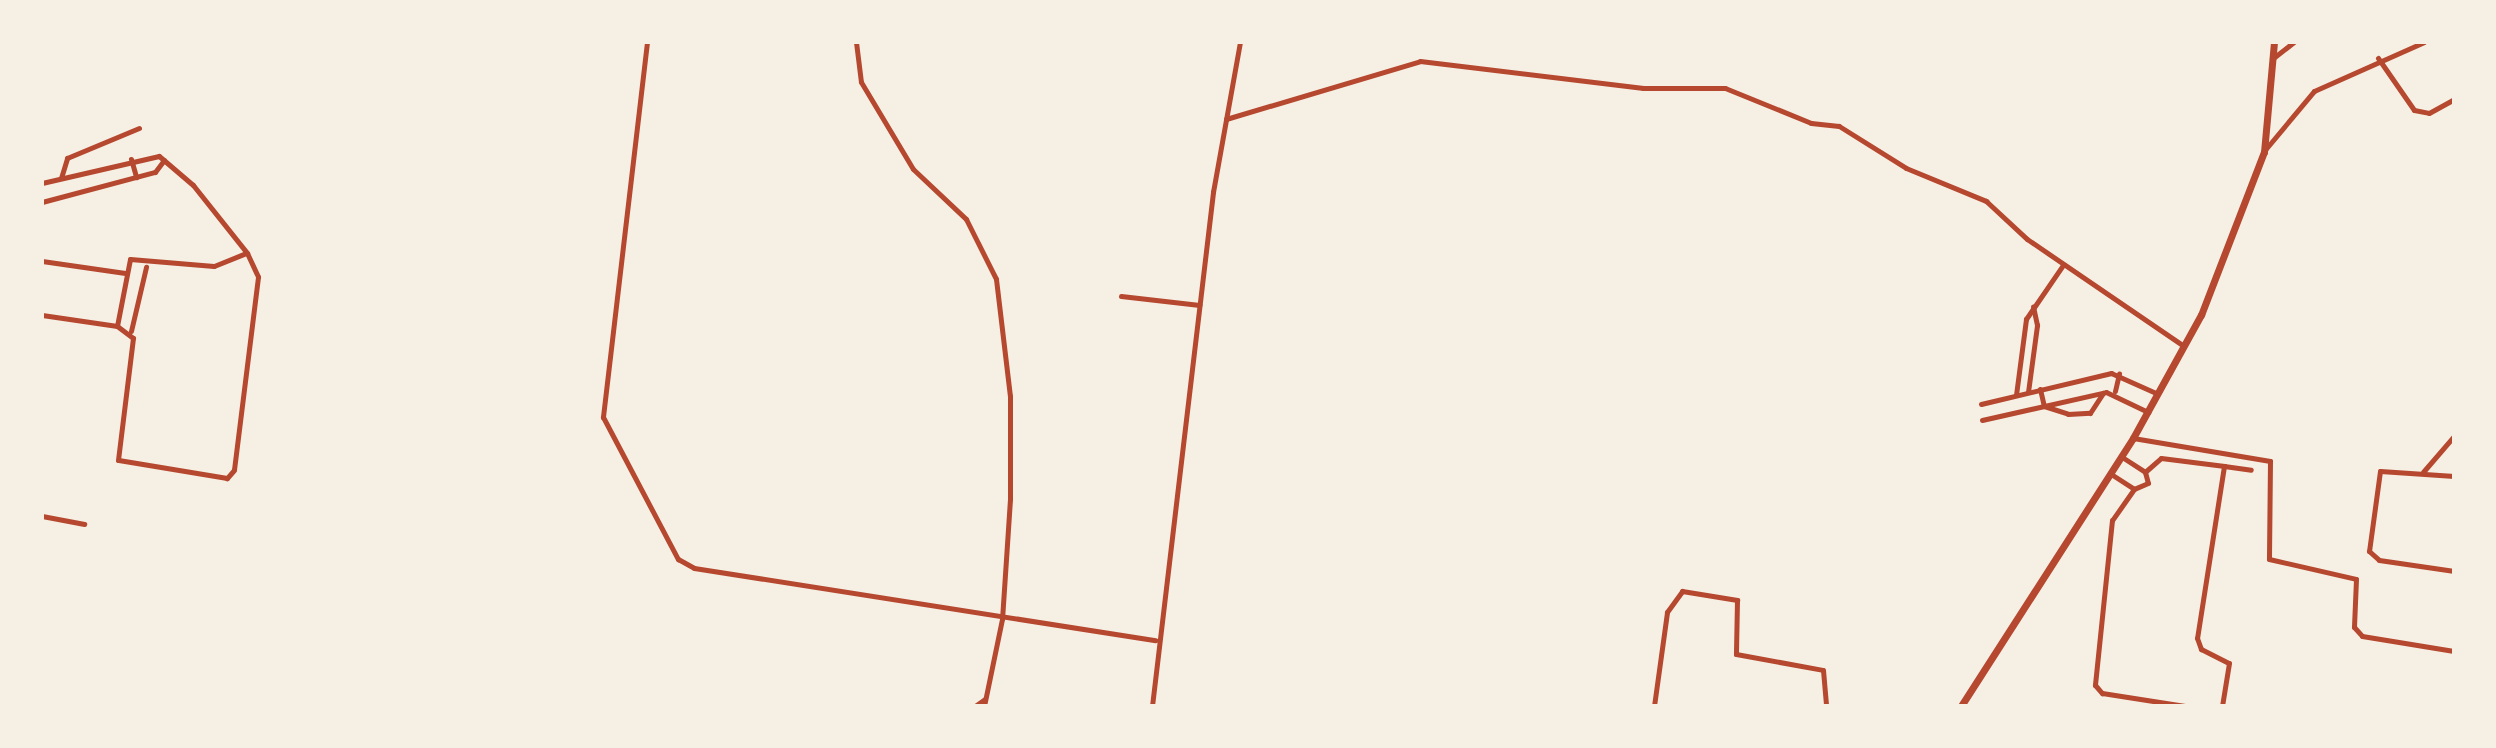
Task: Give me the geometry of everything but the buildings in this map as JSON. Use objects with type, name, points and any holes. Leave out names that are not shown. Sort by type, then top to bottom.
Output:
[{"type":"street","points":[[647,42],[602,408],[668,547],[694,568],[1002,619],[1155,640]]},
{"type":"street","points":[[856,42],[861,82],[913,169],[966,219],[996,279],[1010,396],[1002,619],[984,706]]},
{"type":"street","points":[[1152,706],[1155,640],[1199,305],[1240,42]]},
{"type":"street","points":[[1961,706],[2122,457],[2185,347],[2264,152],[2274,42]]},
{"type":"street","points":[[2272,60],[2294,42]]},
{"type":"street","points":[[2264,152],[2314,91],[2378,58],[2424,42]]},
{"type":"street","points":[[2378,58],[2414,110],[2429,113],[2454,99]]},
{"type":"street","points":[[1226,119],[1420,61],[1643,88],[1725,88],[1811,123],[1839,126],[1906,168],[1986,201],[2063,265],[2185,347]]},
{"type":"street","points":[[61,178],[67,158],[139,128]]},
{"type":"street","points":[[131,159],[136,177]]},
{"type":"street","points":[[42,183],[131,159],[164,159],[247,253],[258,277],[234,470],[227,478],[118,460],[131,331],[146,267]]},
{"type":"street","points":[[42,202],[161,169],[164,159]]},
{"type":"street","points":[[117,326],[125,273],[139,255],[214,266],[247,253]]},
{"type":"street","points":[[42,261],[125,273]]},
{"type":"street","points":[[2016,395],[2032,305],[2063,265]]},
{"type":"street","points":[[1121,296],[1199,305]]},
{"type":"street","points":[[2028,392],[2037,325],[2032,305]]},
{"type":"street","points":[[42,315],[117,326],[131,331]]},
{"type":"street","points":[[1981,404],[2119,373],[2159,395]]},
{"type":"street","points":[[2115,391],[2119,373]]},
{"type":"street","points":[[2040,389],[2044,406]]},
{"type":"street","points":[[1982,420],[2115,391],[2149,412]]},
{"type":"street","points":[[2044,406],[2090,413],[2104,392]]},
{"type":"street","points":[[2422,473],[2454,436]]},
{"type":"street","points":[[2133,438],[2270,461],[2269,559],[2356,579],[2354,627],[2362,636],[2454,651]]},
{"type":"street","points":[[2122,457],[2145,472],[2148,483],[2134,489],[2112,520],[2093,679],[2102,693],[2185,706]]},
{"type":"street","points":[[2145,472],[2161,458],[2251,470]]},
{"type":"street","points":[[2222,706],[2229,663],[2201,649],[2197,638],[2224,466]]},
{"type":"street","points":[[2454,476],[2380,471],[2369,551],[2379,560],[2454,571]]},
{"type":"street","points":[[2111,474],[2134,489]]},
{"type":"street","points":[[42,516],[84,524]]},
{"type":"street","points":[[1654,706],[1667,612],[1682,591],[1737,600],[1736,654],[1823,670],[1826,706]]},
{"type":"street","points":[[975,706],[986,699]]}]
